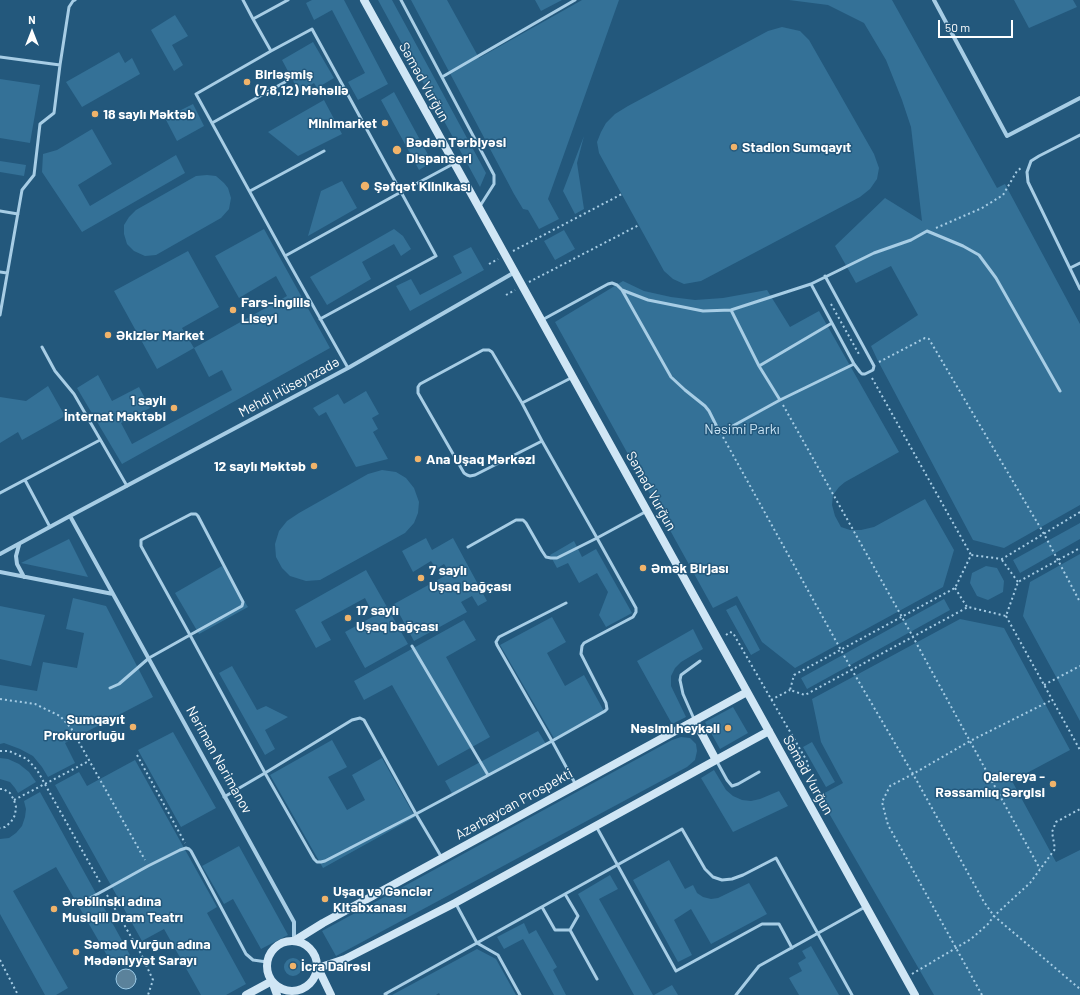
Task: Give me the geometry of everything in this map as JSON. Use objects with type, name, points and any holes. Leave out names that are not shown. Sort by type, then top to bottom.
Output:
[{"type":"main road","name":"Səməd Vurğun","points":[[364,0],[916,995]]},
{"type":"main road","name":"Azərbaycan Prospekti","points":[[294,941],[323,923],[747,692]]},
{"type":"main road","points":[[695,721],[716,760]]},
{"type":"main road","points":[[318,968],[345,959],[455,903],[769,731]]},
{"type":"main road","points":[[278,995],[269,975],[267,962],[274,949],[280,944],[287,941],[294,941],[307,945],[312,949],[318,968],[331,995]]},
{"type":"main road","points":[[272,981],[284,990],[300,990],[312,982],[318,968]]},
{"type":"main road","points":[[246,995],[272,981]]},
{"type":"street","points":[[934,0],[1007,136],[1080,98]]},
{"type":"street","name":"Mehdi Hüseynzadə","points":[[0,554],[348,368],[515,272]]},
{"type":"street","name":"Nəriman Nərimanov","points":[[70,516],[294,922],[294,941]]},
{"type":"street","points":[[19,545],[16,556],[17,564],[24,577]]},
{"type":"street","points":[[0,572],[113,594]]},
{"type":"lane","points":[[0,315],[22,190],[34,175],[40,124],[54,113],[69,7],[75,0]]},
{"type":"lane","points":[[243,0],[271,51]]},
{"type":"lane","points":[[253,19],[288,0]]},
{"type":"lane","points":[[401,0],[494,175],[494,184],[479,208]]},
{"type":"lane","points":[[442,77],[575,0]]},
{"type":"lane","points":[[320,319],[436,256],[312,29],[196,94],[285,256],[320,319],[348,368]]},
{"type":"lane","points":[[0,57],[60,65]]},
{"type":"lane","points":[[212,123],[285,82]]},
{"type":"lane","points":[[1080,135],[1031,161],[1027,172],[1028,182],[1080,290]]},
{"type":"lane","points":[[250,191],[324,151]]},
{"type":"lane","points":[[285,256],[454,163]]},
{"type":"lane","points":[[0,211],[18,214]]},
{"type":"lane","points":[[622,290],[648,300],[703,311],[731,310],[811,284],[874,253],[911,240],[927,231],[979,255],[996,278],[1060,391]]},
{"type":"lane","points":[[1070,268],[1080,262]]},
{"type":"lane","points":[[0,272],[7,274]]},
{"type":"lane","points":[[811,284],[854,364],[862,374],[873,370],[874,366],[825,276]]},
{"type":"lane","points":[[542,320],[608,284],[617,284],[622,290],[671,377],[705,406],[720,433],[780,400],[854,364]]},
{"type":"lane","points":[[731,310],[759,366],[780,400]]},
{"type":"lane","points":[[759,366],[832,323]]},
{"type":"lane","points":[[42,347],[55,371],[74,394],[126,486]]},
{"type":"lane","points":[[110,688],[119,684],[149,658],[190,635],[239,608],[243,604],[198,516],[193,514],[143,539],[141,546],[190,635],[265,773],[317,862],[325,861],[416,814],[606,711],[606,703],[581,654],[582,646],[584,643],[633,617],[636,612],[636,608],[522,403],[492,352],[489,350],[483,350],[420,384],[418,387],[418,393],[464,473],[467,475],[475,475],[542,441]]},
{"type":"lane","points":[[522,403],[573,377]]},
{"type":"lane","points":[[0,493],[100,440]]},
{"type":"lane","points":[[25,480],[50,527]]},
{"type":"lane","points":[[468,547],[516,520],[523,520],[546,557],[557,558],[647,511]]},
{"type":"lane","points":[[566,603],[499,637],[496,642],[576,785]]},
{"type":"lane","points":[[412,646],[488,775]]},
{"type":"lane","points":[[695,721],[683,694],[680,680],[681,675],[700,661]]},
{"type":"lane","points":[[224,797],[352,720],[360,718],[364,720],[442,858]]},
{"type":"lane","points":[[716,760],[732,786],[759,772]]},
{"type":"lane","points":[[596,826],[676,972],[762,924],[778,924],[792,948]]},
{"type":"lane","points":[[386,995],[385,994],[682,829],[705,869],[713,877],[722,880],[732,879],[743,875],[776,858],[852,995]]},
{"type":"lane","points":[[83,902],[148,866],[186,848],[192,851],[246,954],[253,960],[267,962]]},
{"type":"lane","points":[[565,894],[578,916],[570,930]]},
{"type":"lane","points":[[455,903],[477,943],[498,955],[520,995]]},
{"type":"lane","points":[[736,995],[759,966],[866,906]]},
{"type":"lane","points":[[542,907],[555,930],[570,930]]},
{"type":"lane","points":[[570,930],[597,979]]},
{"type":"path","points":[[927,231],[982,208],[1002,196],[1017,171],[1031,161]]},
{"type":"path","points":[[489,264],[622,194]]},
{"type":"path","points":[[506,295],[639,225]]},
{"type":"path","points":[[831,304],[863,362]]},
{"type":"path","points":[[873,365],[925,338],[929,339],[1044,534],[1080,602]]},
{"type":"path","points":[[871,375],[971,555]]},
{"type":"path","points":[[780,400],[902,617],[1040,869]]},
{"type":"path","points":[[720,433],[852,670],[913,774],[984,902],[994,916],[1080,989]]},
{"type":"path","points":[[971,555],[1002,559],[1080,512]]},
{"type":"path","points":[[1080,548],[1018,582],[1006,616],[1080,750]]},
{"type":"path","points":[[790,690],[794,675],[955,588],[971,555]]},
{"type":"path","points":[[1002,559],[1018,582]]},
{"type":"path","points":[[955,588],[968,608]]},
{"type":"path","points":[[771,700],[790,690],[805,695],[968,608],[1006,616]]},
{"type":"path","points":[[718,640],[730,632],[733,633],[808,763],[806,770],[794,777]]},
{"type":"path","points":[[1044,685],[1080,666]]},
{"type":"path","points":[[0,699],[35,704],[60,716],[71,728],[148,866]]},
{"type":"path","points":[[982,995],[888,826],[882,802],[890,786],[970,741],[1052,700]]},
{"type":"path","points":[[0,751],[9,751],[27,759],[37,770],[45,784]]},
{"type":"path","points":[[137,755],[186,845]]},
{"type":"path","points":[[14,800],[89,761]]},
{"type":"path","points":[[0,789],[10,793],[16,807],[15,815],[11,822],[5,827],[0,828]]},
{"type":"path","points":[[906,978],[971,939],[988,924],[994,916],[1030,883],[1056,849],[1052,832],[1056,822],[1080,809]]},
{"type":"path","points":[[0,960],[18,995]]},
{"type":"green space","points":[[312,0],[344,0],[388,84],[358,100],[348,82],[365,73],[332,10],[314,20],[306,3]]},
{"type":"green space","points":[[378,0],[392,0],[486,173],[480,187]]},
{"type":"green space","points":[[411,0],[447,0],[479,58],[582,0],[619,0],[548,199],[559,219],[539,229],[528,210],[523,209]]},
{"type":"green space","points":[[535,0],[562,0],[541,11]]},
{"type":"green space","points":[[789,0],[892,0],[997,188],[1005,184],[1080,324],[1080,505],[1004,548],[973,540],[871,346],[918,315],[891,266],[856,283],[835,246],[885,198],[922,221],[911,127],[902,100],[886,60],[864,23],[828,5]]},
{"type":"green space","points":[[1014,0],[1073,0],[1077,7],[1029,28]]},
{"type":"green space","points":[[175,15],[188,36],[172,45],[183,65],[174,71],[151,30]]},
{"type":"green space","points":[[782,27],[800,31],[809,40],[874,154],[879,168],[877,179],[870,189],[860,197],[701,281],[684,284],[673,279],[664,271],[599,153],[597,142],[606,123],[615,114],[768,31]]},
{"type":"green space","points":[[313,42],[334,78],[317,88],[314,83],[299,92],[282,60]]},
{"type":"green space","points":[[119,52],[125,63],[132,58],[140,74],[82,107],[66,82]]},
{"type":"green space","points":[[0,79],[40,85],[30,143],[0,138]]},
{"type":"green space","points":[[394,92],[432,162],[419,170],[381,100]]},
{"type":"green space","points":[[324,100],[342,134],[298,156],[268,132]]},
{"type":"green space","points":[[193,104],[204,126],[177,141],[165,118]]},
{"type":"green space","points":[[92,129],[112,164],[78,185],[90,206],[176,155],[185,173],[82,232],[42,172],[43,154],[57,150]]},
{"type":"green space","points":[[584,136],[577,163],[584,209],[575,214],[563,191]]},
{"type":"green space","points":[[0,161],[26,165],[24,176],[0,172]]},
{"type":"green space","points":[[196,176],[216,176],[228,188],[231,198],[229,209],[221,218],[156,255],[145,256],[134,251],[127,244],[124,234],[124,225],[136,210]]},
{"type":"green space","points":[[342,181],[357,208],[308,236],[321,191]]},
{"type":"green space","points":[[264,229],[330,348],[122,464],[77,388],[98,375],[112,401],[139,387],[150,408],[121,423],[132,444],[232,390],[222,370],[209,377],[194,348],[287,296],[276,276],[239,298],[215,256]]},
{"type":"green space","points":[[394,229],[403,236],[411,249],[401,256],[394,244],[362,262],[371,279],[327,305],[310,277]]},
{"type":"green space","points":[[564,230],[575,249],[555,260],[544,241]]},
{"type":"green space","points":[[471,247],[484,270],[410,311],[396,286],[411,279],[420,295],[462,273],[453,256]]},
{"type":"green space","points":[[188,251],[219,307],[182,328],[194,348],[157,369],[114,291]]},
{"type":"green space","name":"Nəsimi Parkı","points":[[623,281],[644,291],[671,297],[695,300],[723,298],[767,290],[790,327],[819,311],[899,452],[845,482],[839,487],[833,495],[832,505],[835,516],[841,527],[850,530],[861,530],[874,527],[925,499],[954,550],[943,587],[795,668],[762,642],[737,596],[713,608],[555,322]]},
{"type":"green space","points":[[48,386],[65,416],[22,440],[18,432],[0,443],[0,397],[26,401]]},
{"type":"green space","points":[[366,391],[379,414],[372,418],[378,429],[373,432],[388,459],[356,467],[326,412],[319,416],[313,408],[338,394],[344,404]]},
{"type":"green space","points":[[382,470],[396,472],[406,478],[414,488],[419,502],[418,513],[414,523],[405,533],[320,580],[306,581],[290,576],[282,568],[276,557],[275,544],[279,531],[287,521],[368,474]]},
{"type":"green space","points":[[1080,523],[1080,539],[1020,573],[1013,560]]},
{"type":"green space","points":[[426,538],[432,550],[453,538],[487,601],[478,606],[472,596],[461,602],[467,612],[414,641],[394,604],[450,573],[444,564],[436,569],[431,561],[413,572],[402,551]]},
{"type":"green space","points":[[69,539],[88,577],[21,563]]},
{"type":"green space","points":[[574,541],[582,557],[596,549],[632,613],[606,627],[599,615],[608,592],[597,573],[579,583],[568,563],[557,568],[550,555]]},
{"type":"green space","points":[[1080,554],[1080,721],[1023,616],[1030,582]]},
{"type":"green space","points":[[222,566],[248,607],[199,634],[175,593]]},
{"type":"green space","points":[[986,566],[997,568],[1004,581],[1003,592],[988,600],[977,596],[970,583],[972,573]]},
{"type":"green space","points":[[366,570],[408,644],[365,668],[345,632],[374,616],[365,598],[321,622],[331,640],[316,648],[295,610]]},
{"type":"green space","points":[[73,598],[106,606],[153,697],[65,743],[75,763],[48,777],[33,756],[4,743],[0,744],[0,685],[37,691],[43,662],[77,668],[84,633],[66,629]]},
{"type":"green space","points":[[944,599],[950,610],[807,689],[801,678]]},
{"type":"green space","points":[[736,605],[760,650],[751,655],[726,610]]},
{"type":"green space","points":[[0,606],[45,615],[31,666],[0,659]]},
{"type":"green space","points":[[552,617],[566,642],[547,653],[565,686],[584,675],[605,713],[555,740],[500,645]]},
{"type":"green space","points":[[960,619],[1004,628],[1070,750],[1012,781],[1056,862],[1080,850],[1080,995],[934,995],[819,796],[843,783],[821,742],[812,699]]},
{"type":"green space","points":[[464,620],[476,640],[446,657],[490,737],[438,766],[392,685],[364,700],[354,681]]},
{"type":"green space","points":[[693,629],[703,649],[681,662],[675,668],[671,676],[671,686],[686,717],[672,724],[637,661]]},
{"type":"green space","points":[[232,666],[257,710],[266,706],[288,717],[265,730],[275,749],[265,755],[219,673]]},
{"type":"green space","points":[[733,707],[748,733],[720,749],[705,722]]},
{"type":"green space","points":[[538,731],[546,744],[453,795],[445,781]]},
{"type":"green space","points":[[173,732],[216,808],[181,827],[138,750]]},
{"type":"green space","points":[[681,737],[690,738],[696,744],[697,751],[695,760],[687,767],[336,956],[322,931],[672,740]]},
{"type":"green space","points":[[332,740],[347,767],[328,777],[347,810],[365,800],[352,775],[382,758],[415,817],[323,868],[270,775]]},
{"type":"green space","points":[[812,742],[835,782],[826,787],[803,747]]},
{"type":"green space","points":[[0,758],[8,759],[19,764],[29,772],[36,782],[18,793],[10,782],[0,779]]},
{"type":"green space","points":[[135,760],[217,907],[207,913],[246,984],[226,995],[201,995],[164,929],[142,941],[55,785],[79,772],[87,786]]},
{"type":"green space","points":[[714,770],[726,790],[733,796],[742,800],[751,801],[779,791],[788,806],[733,832],[701,778]]},
{"type":"green space","points":[[40,792],[130,955],[112,964],[56,867],[13,891],[68,988],[56,995],[45,995],[0,914],[0,839],[9,838],[22,826],[26,809],[24,801]]},
{"type":"green space","points":[[239,846],[288,935],[261,949],[233,899],[224,904],[202,866]]},
{"type":"green space","points":[[669,860],[685,889],[693,885],[697,893],[703,897],[711,899],[718,898],[749,883],[767,914],[711,944],[691,909],[674,920],[692,955],[678,962],[633,880]]},
{"type":"green space","points":[[610,875],[618,889],[599,899],[653,995],[634,995],[578,894]]},
{"type":"green space","points":[[524,923],[529,934],[536,930],[557,967],[553,970],[566,995],[554,995],[523,939],[504,949],[497,937]]},
{"type":"green space","points":[[811,946],[839,995],[799,995],[789,978],[802,971],[798,963],[806,958],[802,951]]},
{"type":"green space","points":[[477,949],[496,959],[516,995],[440,995],[439,993],[436,995],[392,995]]},
{"type":"green space","points":[[293,958],[299,961],[302,967],[299,973],[293,976],[287,973],[284,967],[287,961]]},
{"type":"green space","points":[[672,985],[678,995],[654,995]]},
{"type":"shaded area","points":[[126,969],[133,972],[136,979],[133,986],[126,989],[119,986],[116,979],[119,972]]},
{"type":"place","name":"Birləşmiş (7,8,12) Məhəllə","points":[[247,82]]},
{"type":"place","name":"18 saylı Məktəb","points":[[95,114]]},
{"type":"place","name":"Minimarket","points":[[385,123]]},
{"type":"place","name":"Stadion Sumqayıt","points":[[734,147]]},
{"type":"place","name":"Bədən Tərbiyəsi Dispanseri","points":[[397,150]]},
{"type":"place","name":"Şəfqət Klinikası","points":[[365,186]]},
{"type":"place","name":"Fars-İngilis Liseyi","points":[[233,310]]},
{"type":"place","name":"Əkizlər Market","points":[[108,335]]},
{"type":"place","name":"1 saylı İnternat Məktəbi","points":[[174,408]]},
{"type":"place","name":"Ana Uşaq Mərkəzi","points":[[418,459]]},
{"type":"place","name":"12 saylı Məktəb","points":[[314,466]]},
{"type":"place","name":"Əmək Birjası","points":[[643,568]]},
{"type":"place","name":"7 saylı Uşaq bağçası","points":[[421,578]]},
{"type":"place","name":"17 saylı Uşaq bağçası","points":[[348,618]]},
{"type":"place","name":"Sumqayıt Prokurorluğu","points":[[133,727]]},
{"type":"place","name":"Nəsimi heykəli","points":[[728,728]]},
{"type":"place","name":"Qalereya - Rəssamlıq Sərgisi","points":[[1053,784]]},
{"type":"place","name":"Uşaq və Gənclər Kitabxanası","points":[[325,899]]},
{"type":"place","name":"Ərəblinski adına Musiqili Dram Teatrı","points":[[54,909]]},
{"type":"place","name":"Səməd Vurğun adına Mədəniyyət Sarayı","points":[[76,952]]},
{"type":"place","name":"İcra Dairəsi","points":[[293,966]]}]
